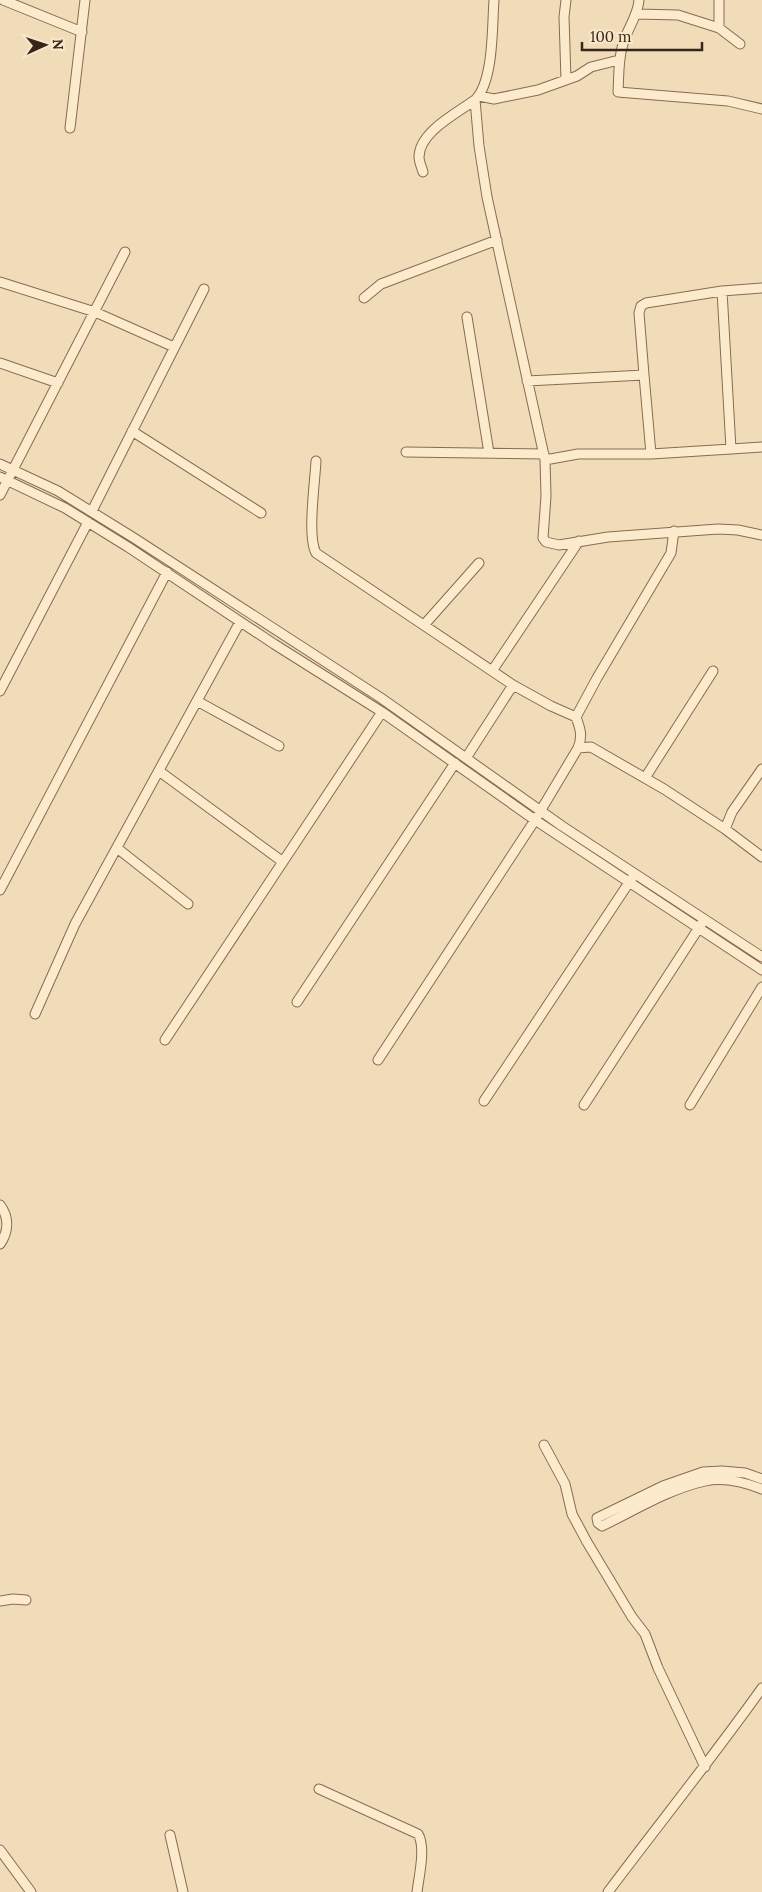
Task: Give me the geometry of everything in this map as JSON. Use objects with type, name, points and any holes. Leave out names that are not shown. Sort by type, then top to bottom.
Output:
[{"type":"street","points":[[3,0],[82,32]]},
{"type":"street","points":[[70,128],[85,0]]},
{"type":"street","points":[[494,0],[486,78],[477,98],[479,146],[487,197],[545,457],[546,496],[543,538],[551,544],[674,531],[728,529],[762,535]]},
{"type":"street","points":[[566,0],[564,17],[566,80]]},
{"type":"street","points":[[640,0],[637,14],[622,44],[619,60],[618,92],[728,101],[762,109]]},
{"type":"street","points":[[719,0],[719,28]]},
{"type":"street","points":[[637,14],[678,15],[719,28],[740,44]]},
{"type":"street","points":[[423,172],[419,157],[425,139],[477,98],[494,99],[538,90],[577,76],[591,67],[619,60]]},
{"type":"street","points":[[364,298],[381,284],[497,240]]},
{"type":"street","points":[[0,496],[4,479],[13,470],[125,252]]},
{"type":"street","points":[[0,282],[94,312],[174,347]]},
{"type":"street","points":[[92,511],[204,288]]},
{"type":"street","points":[[651,454],[638,313],[641,306],[646,303],[722,291],[762,288]]},
{"type":"street","points":[[722,291],[731,449]]},
{"type":"street","points":[[467,317],[489,453]]},
{"type":"street","points":[[0,362],[58,383]]},
{"type":"street","points":[[527,381],[644,375]]},
{"type":"street","points":[[132,430],[261,513]]},
{"type":"street","points":[[406,452],[489,453],[545,457],[578,454],[651,454],[762,447]]},
{"type":"street","points":[[316,461],[312,534],[316,553],[513,685],[576,717],[581,729],[578,748],[539,810],[535,820],[378,1060]]},
{"type":"street","points":[[0,464],[58,491],[134,538],[381,698],[539,810],[762,957]]},
{"type":"street","points":[[4,479],[65,508],[128,547],[240,622],[382,712],[535,820],[762,970]]},
{"type":"street","points":[[0,691],[88,522]]},
{"type":"street","points":[[576,717],[671,553],[674,531]]},
{"type":"street","points":[[128,547],[134,538]]},
{"type":"street","points":[[492,671],[579,542]]},
{"type":"street","points":[[424,625],[479,563]]},
{"type":"street","points":[[0,890],[166,572]]},
{"type":"street","points":[[35,1014],[75,924],[240,622]]},
{"type":"street","points":[[256,632],[263,623]]},
{"type":"street","points":[[645,778],[713,671]]},
{"type":"street","points":[[466,758],[513,685]]},
{"type":"street","points":[[197,701],[279,746]]},
{"type":"street","points":[[165,1040],[382,712]]},
{"type":"street","points":[[578,748],[591,747],[645,778],[725,829],[762,858]]},
{"type":"street","points":[[297,1002],[455,763]]},
{"type":"street","points":[[159,770],[283,862]]},
{"type":"street","points":[[725,829],[732,812],[762,770]]},
{"type":"street","points":[[117,848],[188,904]]},
{"type":"street","points":[[484,1101],[634,873]]},
{"type":"street","points":[[584,1105],[705,919]]},
{"type":"street","points":[[690,1105],[762,987]]},
{"type":"street","points":[[0,1205],[5,1212],[8,1224],[0,1244]]},
{"type":"street","points":[[544,1445],[565,1484],[572,1514],[632,1617],[645,1634],[658,1668],[705,1766]]},
{"type":"street","points":[[665,1490],[602,1526],[598,1523],[597,1518],[665,1490],[722,1471],[745,1473],[762,1485]]},
{"type":"street","points":[[0,1600],[26,1600]]},
{"type":"street","points":[[608,1892],[705,1766],[762,1688]]},
{"type":"street","points":[[319,1789],[418,1834],[422,1848],[417,1892]]},
{"type":"street","points":[[170,1835],[183,1892]]},
{"type":"street","points":[[0,1850],[31,1892]]}]
